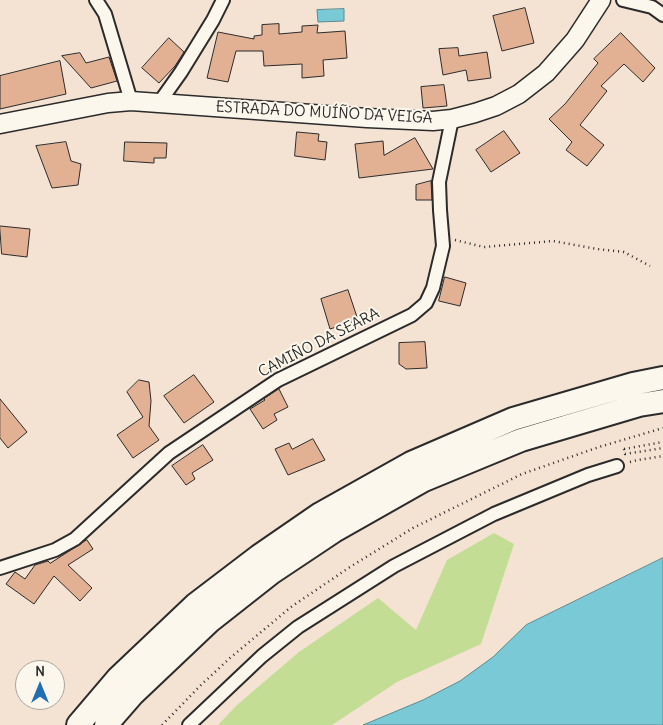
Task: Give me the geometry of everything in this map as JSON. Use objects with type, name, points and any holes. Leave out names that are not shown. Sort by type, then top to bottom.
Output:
[{"type":"highway","points":[[78,725],[118,678],[196,604],[259,556],[320,514],[410,463],[513,419],[633,384],[663,378]]},
{"type":"highway","points":[[106,725],[133,694],[210,621],[271,573],[334,531],[424,480],[521,440],[639,405],[663,401]]},
{"type":"street","points":[[96,0],[104,14],[131,101]]},
{"type":"street","points":[[159,103],[181,72],[223,0]]},
{"type":"street","name":"ESTRADA DO MUÍÑO DA VEIGA","points":[[0,124],[108,103],[131,101],[367,118],[433,121],[452,119],[496,106],[519,94],[546,73],[575,40],[601,0]]},
{"type":"street","points":[[623,0],[652,7],[663,15]]},
{"type":"street","name":"CAMIÑO DA SEARA","points":[[0,568],[55,550],[75,539],[170,453],[278,380],[412,315],[426,303],[434,288],[443,246],[439,182],[452,119]]},
{"type":"street","points":[[189,725],[262,656],[298,627],[394,566],[494,514],[588,475],[617,466]]},
{"type":"path","points":[[443,246],[453,240],[484,247],[553,241],[624,252],[650,266]]},
{"type":"path","points":[[663,442],[624,449],[625,454],[663,448]]},
{"type":"path","points":[[617,466],[663,456]]},
{"type":"green space","points":[[494,533],[514,544],[481,644],[397,682],[332,725],[218,725],[237,705],[299,652],[378,598],[416,630],[447,560]]},
{"type":"water","points":[[344,9],[344,21],[318,22],[317,10]]},
{"type":"water","points":[[663,558],[663,725],[363,725],[423,700],[460,681],[493,657],[526,625]]},
{"type":"building","points":[[525,8],[534,43],[502,51],[493,16]]},
{"type":"building","points":[[279,24],[279,34],[302,32],[302,26],[318,25],[317,33],[345,31],[347,58],[323,60],[324,76],[302,78],[302,64],[264,66],[263,51],[236,51],[228,82],[207,78],[218,32],[254,39],[254,36],[262,35],[262,25]]},
{"type":"building","points":[[621,33],[655,68],[643,82],[624,64],[601,86],[607,91],[580,125],[604,145],[587,166],[566,150],[572,142],[549,119],[565,104],[598,63],[594,59]]},
{"type":"building","points":[[169,38],[184,52],[175,66],[159,83],[142,68]]},
{"type":"building","points":[[458,48],[459,56],[487,52],[491,78],[468,81],[466,70],[443,75],[439,49]]},
{"type":"building","points":[[80,53],[86,63],[109,57],[117,81],[91,88],[62,56]]},
{"type":"building","points":[[60,61],[66,94],[0,109],[0,76]]},
{"type":"building","points":[[444,85],[447,106],[423,108],[421,87]]},
{"type":"building","points":[[504,131],[520,153],[491,172],[476,150]]},
{"type":"building","points":[[297,132],[319,134],[318,141],[327,142],[325,160],[295,156]]},
{"type":"building","points":[[415,138],[433,169],[359,178],[355,144],[383,141],[384,155]]},
{"type":"building","points":[[66,142],[71,161],[81,164],[78,185],[52,188],[36,146]]},
{"type":"building","points":[[125,142],[167,143],[166,158],[154,158],[154,163],[124,161]]},
{"type":"building","points":[[431,181],[432,200],[416,200],[416,185]]},
{"type":"building","points":[[0,226],[30,229],[27,257],[2,254]]},
{"type":"building","points":[[445,277],[466,283],[460,306],[439,301]]},
{"type":"building","points":[[348,290],[358,320],[330,329],[321,299]]},
{"type":"building","points":[[425,342],[427,368],[406,369],[399,364],[399,343]]},
{"type":"building","points":[[194,375],[214,402],[184,423],[164,396]]},
{"type":"building","points":[[139,380],[149,382],[151,401],[149,426],[159,440],[133,458],[117,435],[143,417],[127,392]]},
{"type":"building","points":[[279,389],[288,407],[274,414],[277,420],[263,429],[250,409]]},
{"type":"building","points":[[0,399],[27,432],[8,448],[0,438]]},
{"type":"building","points":[[313,439],[325,460],[288,475],[275,449],[289,443],[292,449]]},
{"type":"building","points":[[203,445],[213,460],[192,473],[195,479],[186,485],[172,466]]},
{"type":"building","points":[[87,540],[93,549],[68,565],[92,588],[80,601],[54,576],[34,604],[6,584],[15,572],[25,579],[35,565],[48,561],[50,563]]}]
